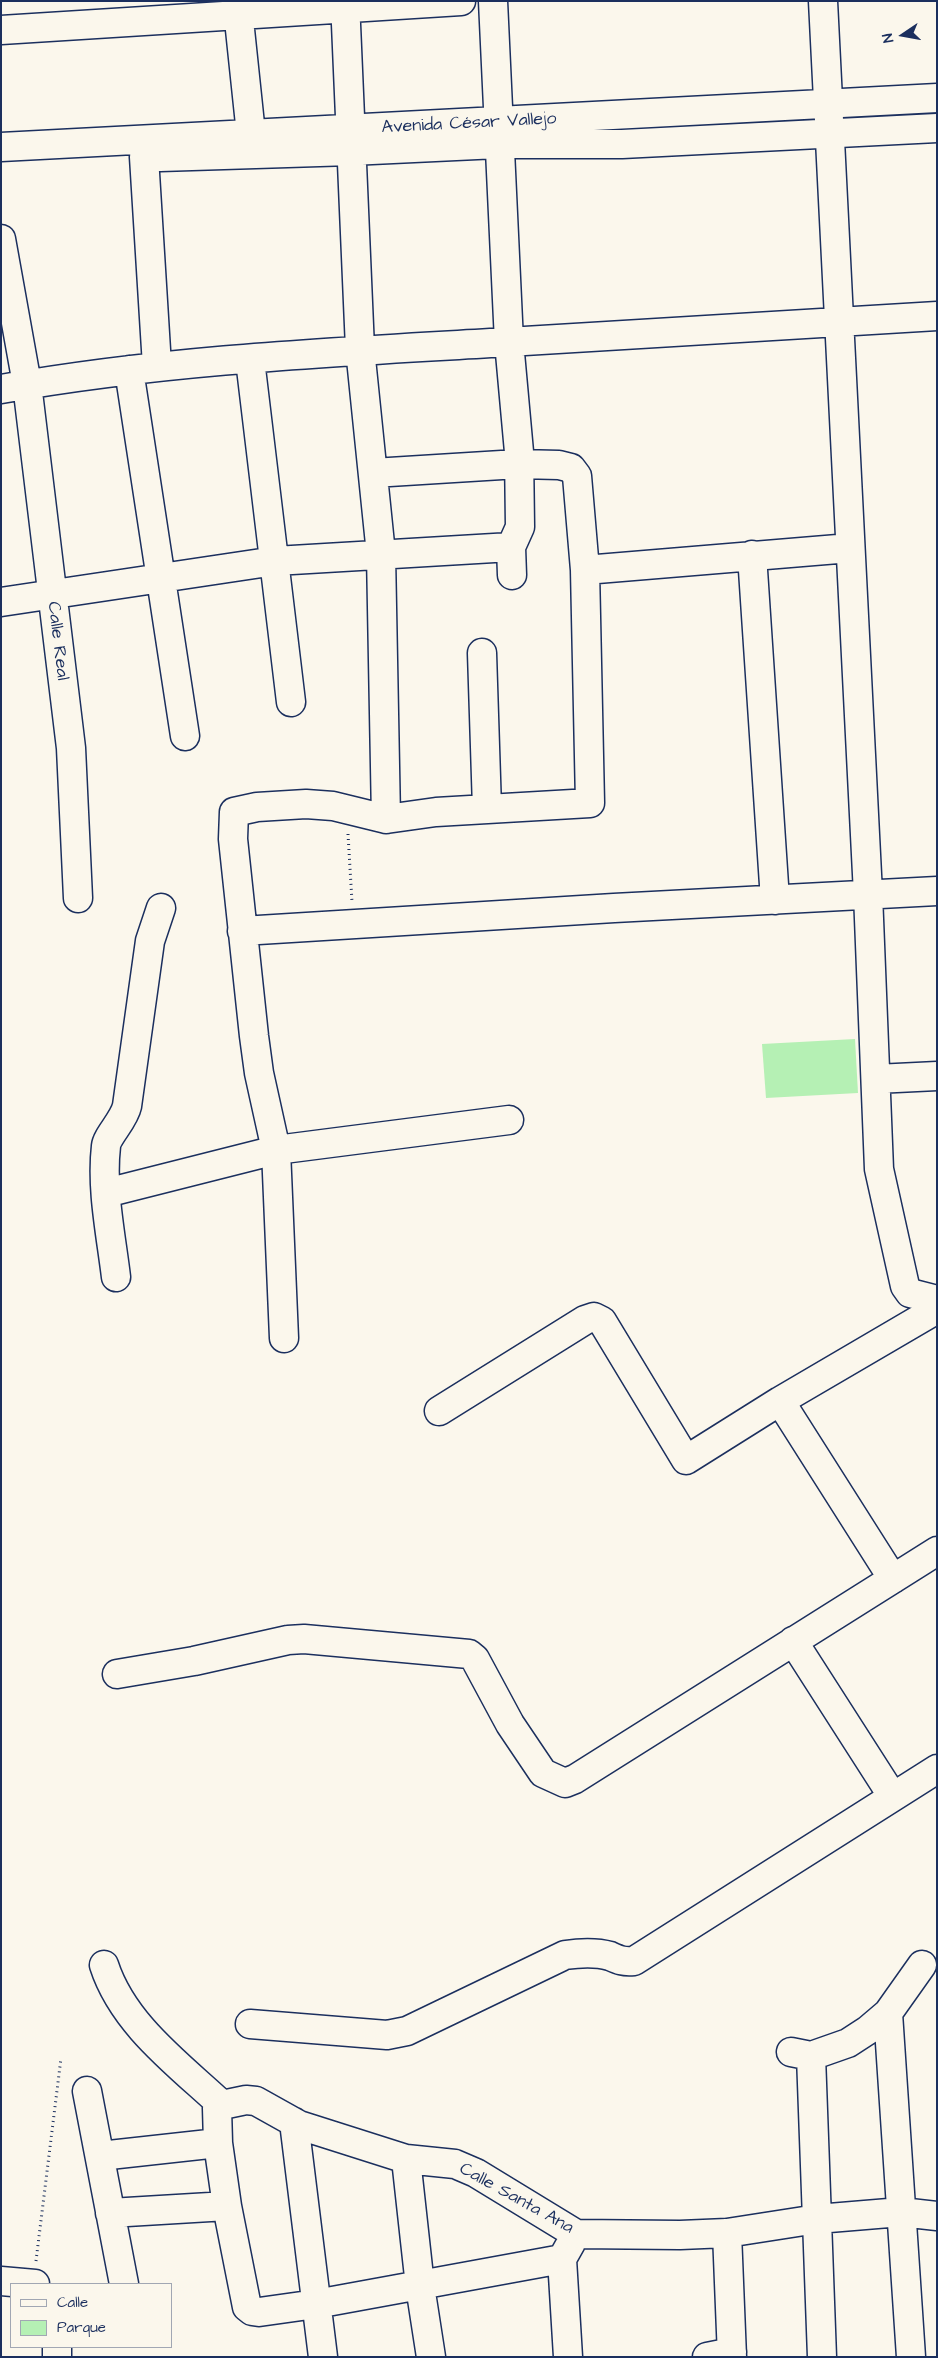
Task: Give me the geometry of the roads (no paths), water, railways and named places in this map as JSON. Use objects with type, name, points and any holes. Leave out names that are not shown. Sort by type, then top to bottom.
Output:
[{"type":"street","points":[[1,30],[115,12],[460,1]]},
{"type":"street","points":[[493,1],[509,342],[519,452],[520,527],[511,547],[512,575]]},
{"type":"street","points":[[823,1],[880,1169],[905,1286],[910,1293],[937,1300]]},
{"type":"street","points":[[345,5],[360,349],[381,554],[386,819]]},
{"type":"street","points":[[238,8],[251,134]]},
{"type":"street","name":"Avenida César Vallejo","points":[[1,162],[144,157],[351,140],[498,133],[829,104],[937,98]]},
{"type":"street","name":"Avenida César Vallejo","points":[[498,133],[622,144],[937,128]]},
{"type":"street","name":"Avenida César Vallejo","points":[[1,147],[251,134],[351,140]]},
{"type":"street","points":[[144,157],[157,366]]},
{"type":"street","name":"Calle Real","points":[[1,239],[14,387],[51,594],[71,748],[78,898]]},
{"type":"street","points":[[14,387],[157,366],[250,360],[360,349],[509,342],[937,316]]},
{"type":"street","points":[[250,360],[291,702]]},
{"type":"street","points":[[129,370],[185,736]]},
{"type":"street","points":[[284,1338],[276,1150],[259,1073],[233,838],[234,812],[257,807],[306,804],[333,806],[386,819],[436,812],[590,803],[584,570],[577,476],[571,468],[559,465],[518,464],[373,474]]},
{"type":"street","points":[[1,602],[275,561],[511,547]]},
{"type":"street","points":[[584,570],[850,548]]},
{"type":"street","points":[[752,555],[775,900]]},
{"type":"street","points":[[482,653],[488,809]]},
{"type":"street","points":[[242,931],[604,908],[937,891]]},
{"type":"street","points":[[116,1277],[106,1193],[106,1146],[124,1117],[127,1106],[150,941],[161,908]]},
{"type":"street","points":[[876,1079],[937,1076]]},
{"type":"street","points":[[106,1193],[276,1150],[509,1120]]},
{"type":"street","points":[[439,1411],[561,1333],[584,1320],[594,1318],[602,1321],[686,1460],[780,1401],[937,1309]]},
{"type":"street","points":[[780,1401],[893,1579]]},
{"type":"street","points":[[117,1674],[194,1661],[288,1640],[304,1639],[469,1654],[475,1659],[510,1724],[543,1773],[565,1783],[575,1779],[937,1552]]},
{"type":"street","points":[[793,1641],[893,1797]]},
{"type":"street","points":[[250,2024],[387,2035],[407,2031],[565,1955],[582,1953],[609,1956],[620,1962],[634,1962],[937,1769]]},
{"type":"street","points":[[104,1965],[109,1980],[126,2009],[154,2044],[222,2104],[217,2108],[218,2143],[227,2206],[248,2307],[252,2311],[259,2312],[316,2304],[562,2259]]},
{"type":"street","points":[[822,2357],[817,2219],[801,2054],[848,2043],[888,2013],[922,1965]]},
{"type":"street","points":[[888,2013],[911,2357]]},
{"type":"street","points":[[87,2091],[124,2283]]},
{"type":"street","name":"Calle Santa Ana","points":[[222,2104],[246,2100],[256,2101],[294,2122],[406,2159],[454,2164],[465,2168],[576,2234],[680,2235],[727,2233],[817,2219],[901,2212],[937,2216]]},
{"type":"street","points":[[294,2122],[323,2357]]},
{"type":"street","points":[[100,2156],[218,2143]]},
{"type":"street","points":[[406,2159],[420,2286],[431,2357]]},
{"type":"street","points":[[110,2213],[227,2206]]},
{"type":"street","points":[[723,2355],[727,2233]]},
{"type":"street","points":[[568,2357],[562,2259],[576,2234]]},
{"type":"street","points":[[1,2281],[23,2283]]}]
